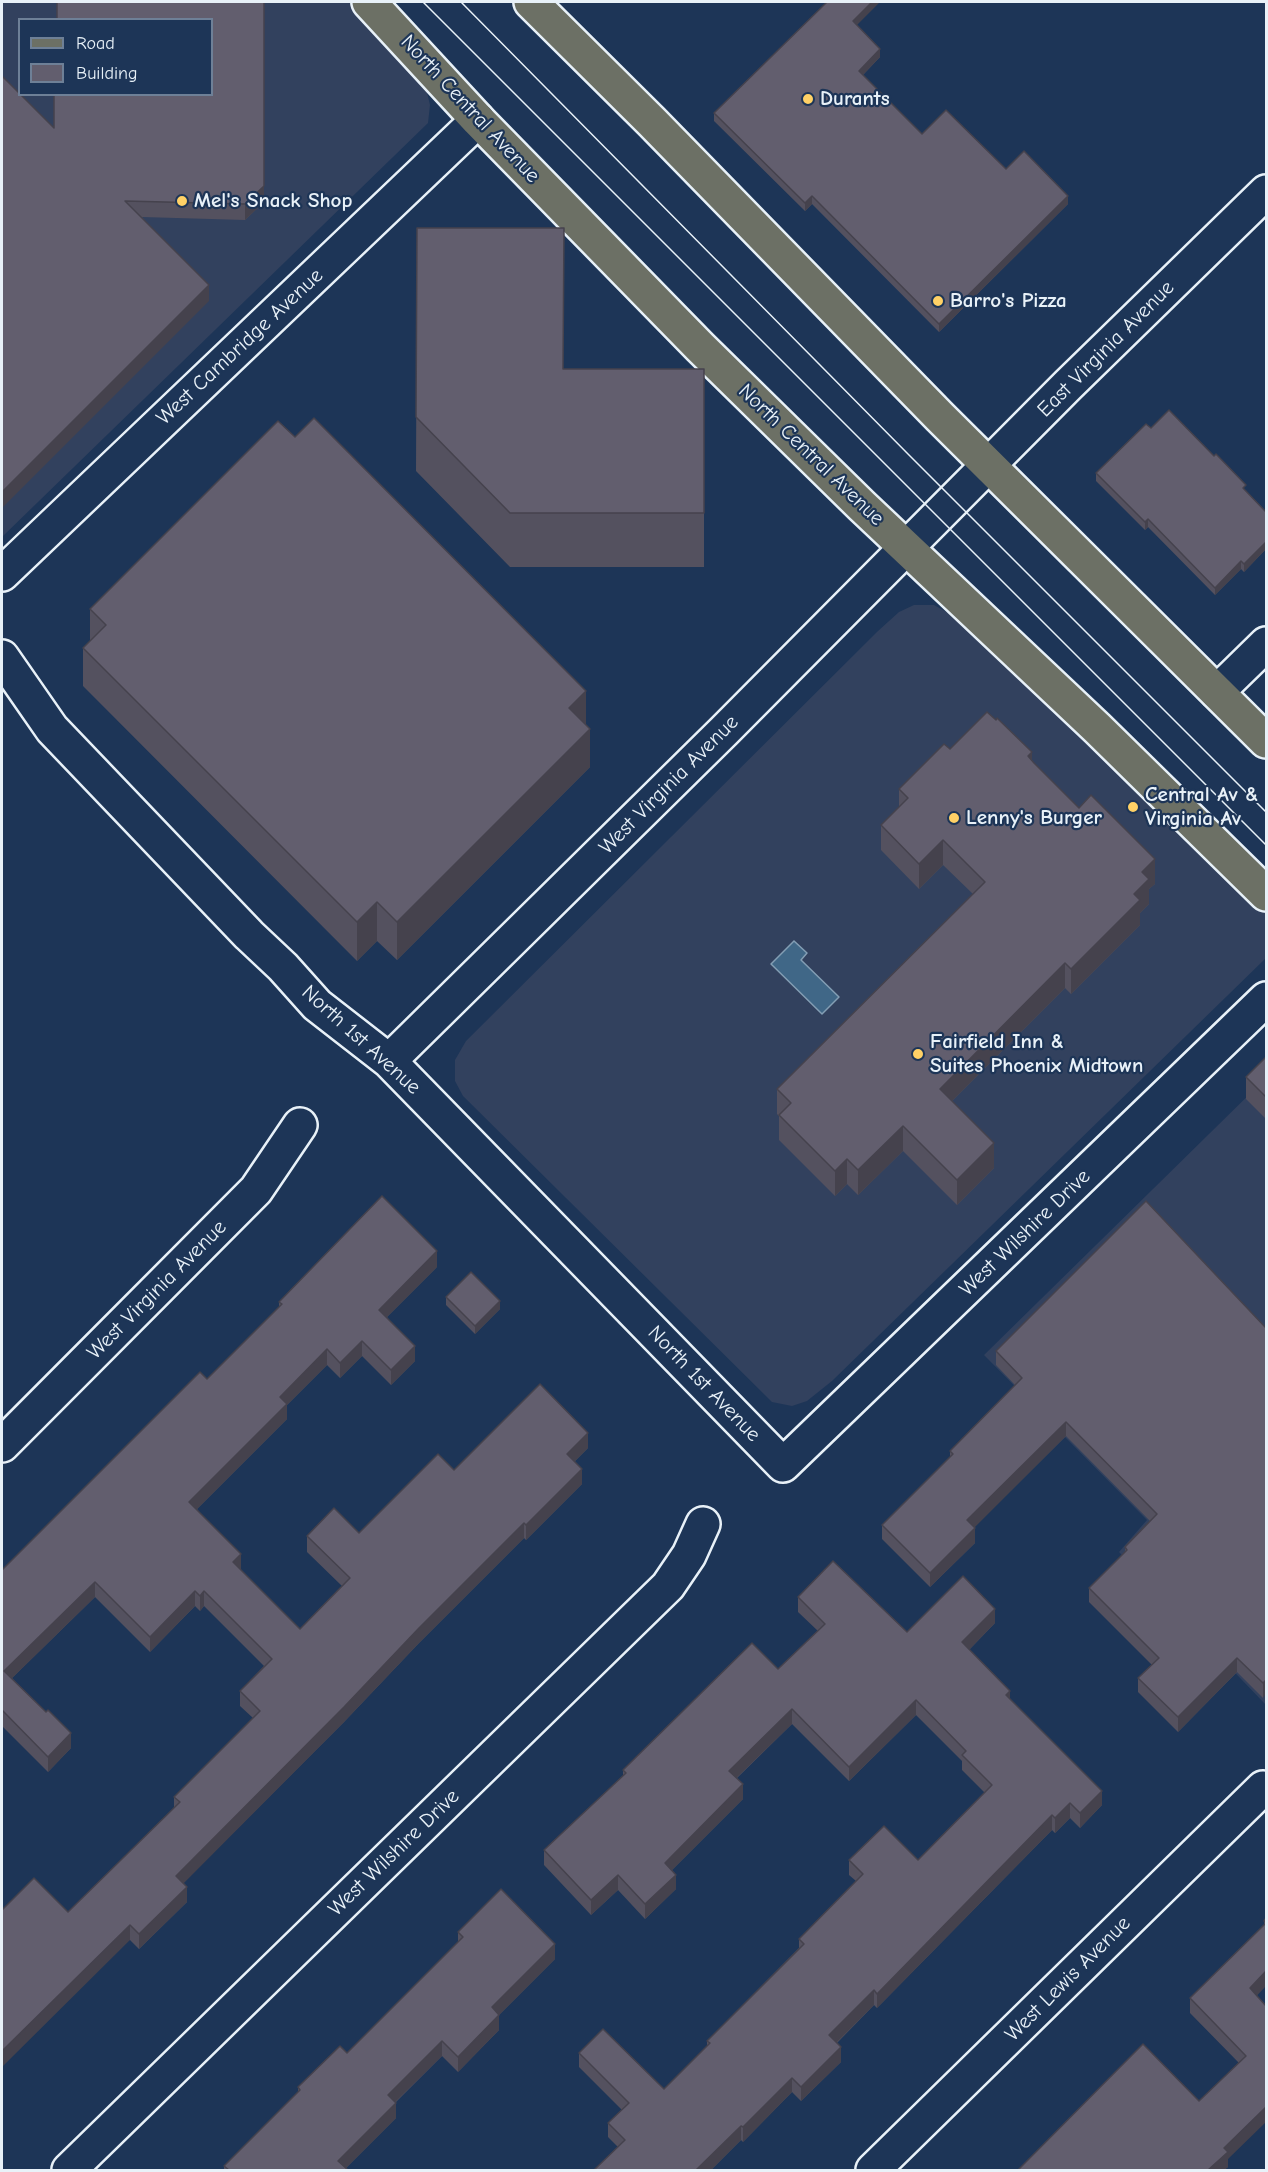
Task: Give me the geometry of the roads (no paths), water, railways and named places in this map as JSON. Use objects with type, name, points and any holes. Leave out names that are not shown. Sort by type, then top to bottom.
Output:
[{"type":"main road","name":"North Central Avenue","points":[[369,2],[478,120],[700,347],[1097,728],[1266,894]]},
{"type":"main road","points":[[531,2],[1266,741]]},
{"type":"street","name":"West Cambridge Avenue","points":[[2,574],[478,120]]},
{"type":"street","name":"East Virginia Avenue","points":[[947,507],[1266,192]]},
{"type":"street","name":"West Virginia Avenue","points":[[389,1061],[724,731],[947,507]]},
{"type":"street","points":[[1217,692],[1266,644]]},
{"type":"street","name":"North 1st Avenue","points":[[2,657],[52,729],[249,935],[283,967],[317,1005],[389,1061],[783,1465]]},
{"type":"street","name":"West Wilshire Drive","points":[[783,1465],[1266,999]]},
{"type":"street","name":"West Virginia Avenue","points":[[2,1445],[256,1190],[300,1125]]},
{"type":"street","name":"West Wilshire Drive","points":[[69,2170],[668,1586],[689,1555],[703,1524]]},
{"type":"street","name":"West Lewis Avenue","points":[[873,2170],[1263,1788]]},
{"type":"tram line","points":[[423,2],[1266,845]]},
{"type":"tram line","points":[[461,2],[1266,812]]},
{"type":"place","name":"Durants","points":[[808,99]]},
{"type":"place","name":"Mel's Snack Shop","points":[[182,201]]},
{"type":"place","name":"Barro's Pizza","points":[[938,301]]},
{"type":"place","name":"Central Av & Virginia Av","points":[[1133,807]]},
{"type":"place","name":"Lenny's Burger","points":[[954,818]]},
{"type":"place","name":"Fairfield Inn & Suites Phoenix Midtown","points":[[918,1054]]}]
